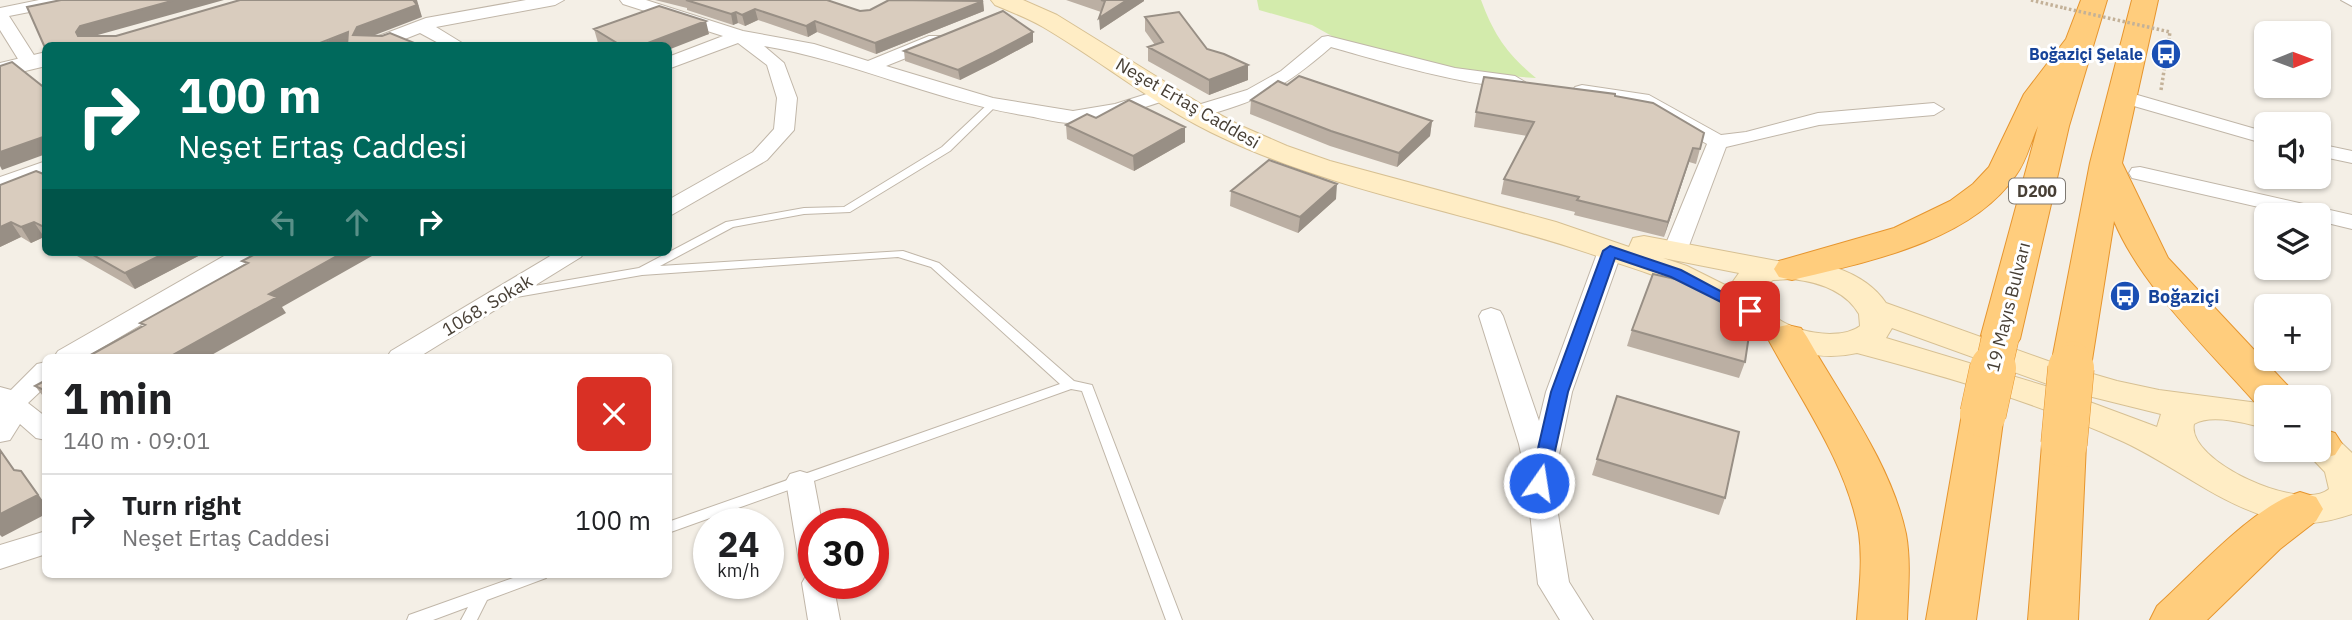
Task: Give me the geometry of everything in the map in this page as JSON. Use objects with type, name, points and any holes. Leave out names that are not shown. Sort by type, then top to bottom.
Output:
[{"type":"highway","name":"19 Mayıs Bulvarı","points":[[1951,620],[1983,414],[2000,339],[2051,136],[2078,43],[2094,0]]},
{"type":"highway","points":[[2145,0],[2120,96],[2123,168],[2136,234],[2155,266],[2263,385]]},
{"type":"highway","points":[[1784,269],[1846,256],[1902,236],[1952,215],[1988,192],[2004,170],[2041,87],[2078,43]]},
{"type":"highway","points":[[2053,620],[2072,360],[2123,168]]},
{"type":"highway","points":[[1787,337],[1864,478],[1880,525],[1886,566],[1882,620]]},
{"type":"highway","points":[[2175,620],[2330,472]]},
{"type":"main road","name":"Neşet Ertaş Caddesi","points":[[1005,7],[1060,27],[1229,131],[1277,152],[1320,167],[1545,228],[1676,274],[1750,311],[1787,337]]},
{"type":"main road","name":"Neşet Ertaş Caddesi","points":[[1545,228],[1817,273],[1841,282],[1862,295],[1874,310]]},
{"type":"main road","points":[[1750,311],[1744,299],[1745,289],[1751,280],[1784,269]]},
{"type":"main road","points":[[1858,342],[1869,337],[1876,329],[1874,310]]},
{"type":"main road","points":[[1874,310],[2098,389],[2156,403],[2222,406],[2254,413]]},
{"type":"main road","points":[[1787,337],[1825,345],[1858,342],[1938,362],[2110,420],[2143,433],[2245,495],[2273,504],[2330,472]]},
{"type":"main road","points":[[2197,466],[2182,449],[2175,434],[2176,422],[2185,412],[2200,407]]},
{"type":"street","points":[[0,14],[21,0]]},
{"type":"street","points":[[0,14],[64,0]]},
{"type":"street","points":[[379,42],[421,26],[555,0]]},
{"type":"street","points":[[629,0],[740,36],[814,49],[945,92],[993,104],[1073,117],[1118,109],[1166,94]]},
{"type":"street","points":[[0,14],[38,61],[0,70]]},
{"type":"street","points":[[421,26],[451,42]]},
{"type":"street","points":[[871,66],[957,31]]},
{"type":"street","points":[[672,62],[740,36]]},
{"type":"street","points":[[672,205],[760,156],[784,130],[787,98],[775,64],[740,36]]},
{"type":"street","points":[[1195,111],[1254,94],[1288,75],[1328,41],[1454,74],[1536,85]]},
{"type":"street","points":[[1561,88],[1642,99],[1718,142],[1746,138],[1818,119],[1934,109]]},
{"type":"street","points":[[2120,96],[2254,135]]},
{"type":"street","points":[[1675,251],[1718,142]]},
{"type":"street","points":[[2331,153],[2352,157]]},
{"type":"street","points":[[0,184],[42,168]]},
{"type":"street","points":[[2123,168],[2352,222]]},
{"type":"street","points":[[1539,483],[1559,392],[1610,251]]},
{"type":"street","points":[[73,354],[241,256]]},
{"type":"street","name":"1068. Sokak","points":[[405,354],[566,256]]},
{"type":"street","points":[[1491,316],[1533,444],[1554,584],[1577,620]]},
{"type":"street","points":[[6,400],[42,373]]},
{"type":"street","points":[[6,400],[42,428]]},
{"type":"street","points":[[0,433],[5,428],[6,400]]},
{"type":"street","points":[[800,481],[805,508]]},
{"type":"street","points":[[0,557],[42,543]]},
{"type":"street","points":[[821,599],[824,620]]},
{"type":"lane","points":[[672,255],[730,224],[804,211],[846,210],[946,149],[993,104]]},
{"type":"lane","points":[[500,296],[642,271],[899,253],[935,265],[1070,385]]},
{"type":"lane","points":[[642,271],[670,256]]},
{"type":"lane","points":[[672,527],[1070,385],[1087,388],[1174,620]]},
{"type":"lane","points":[[415,620],[530,578]]},
{"type":"lane","points":[[469,620],[482,595]]},
{"type":"path","points":[[2031,0],[2170,32],[2159,107]]},
{"type":"green space","points":[[1257,0],[1481,0],[1502,43],[1536,78],[1467,73],[1339,40],[1312,25],[1259,10]]},
{"type":"building","points":[[61,0],[175,0],[80,26],[76,32],[78,36],[116,36],[240,0],[413,0],[417,5],[357,27],[353,35],[382,36],[390,33],[412,42],[347,42],[348,32],[323,42],[42,42],[27,7]]},
{"type":"building","points":[[686,0],[827,0],[860,11],[870,10],[889,0],[983,1],[875,43],[815,21],[806,26],[755,9],[742,15],[736,12],[731,14]]},
{"type":"building","points":[[1101,0],[1127,0],[1099,18],[1105,1]]},
{"type":"building","points":[[659,6],[706,21],[651,42],[615,42],[594,29]]},
{"type":"building","points":[[1003,11],[1033,32],[958,70],[904,51]]},
{"type":"building","points":[[1179,12],[1207,49],[1248,65],[1209,80],[1148,47],[1163,42],[1145,17]]},
{"type":"building","points":[[12,62],[42,86],[42,137],[0,152],[0,66]]},
{"type":"building","points":[[1299,76],[1432,121],[1399,153],[1331,131],[1251,100],[1278,81],[1287,85]]},
{"type":"building","points":[[1484,77],[1615,94],[1653,103],[1704,133],[1700,149],[1693,148],[1668,222],[1504,179],[1534,122],[1476,112]]},
{"type":"building","points":[[1129,100],[1185,127],[1133,156],[1066,125],[1087,114],[1096,118]]},
{"type":"building","points":[[1269,160],[1337,184],[1300,217],[1231,191]]},
{"type":"building","points":[[36,171],[42,173],[42,226],[34,222],[21,227],[11,222],[0,227],[0,185]]},
{"type":"building","points":[[95,256],[159,256],[125,273]]},
{"type":"building","points":[[251,256],[337,256],[269,294],[277,297],[174,354],[92,354],[145,325],[140,323],[248,263],[242,261]]},
{"type":"building","points":[[1653,274],[1684,281],[1739,312],[1751,322],[1745,362],[1632,330]]},
{"type":"building","points":[[1617,396],[1739,432],[1725,498],[1597,459]]},
{"type":"building","points":[[0,450],[14,470],[21,471],[38,495],[0,514]]},
{"type":"place","name":"Boğaziçi Şelale","points":[[2166,54]]},
{"type":"place","name":"Boğaziçi","points":[[2125,296]]},
{"type":"route","points":[[1539,483],[1559,392],[1610,251],[1676,274],[1750,311]]}]
